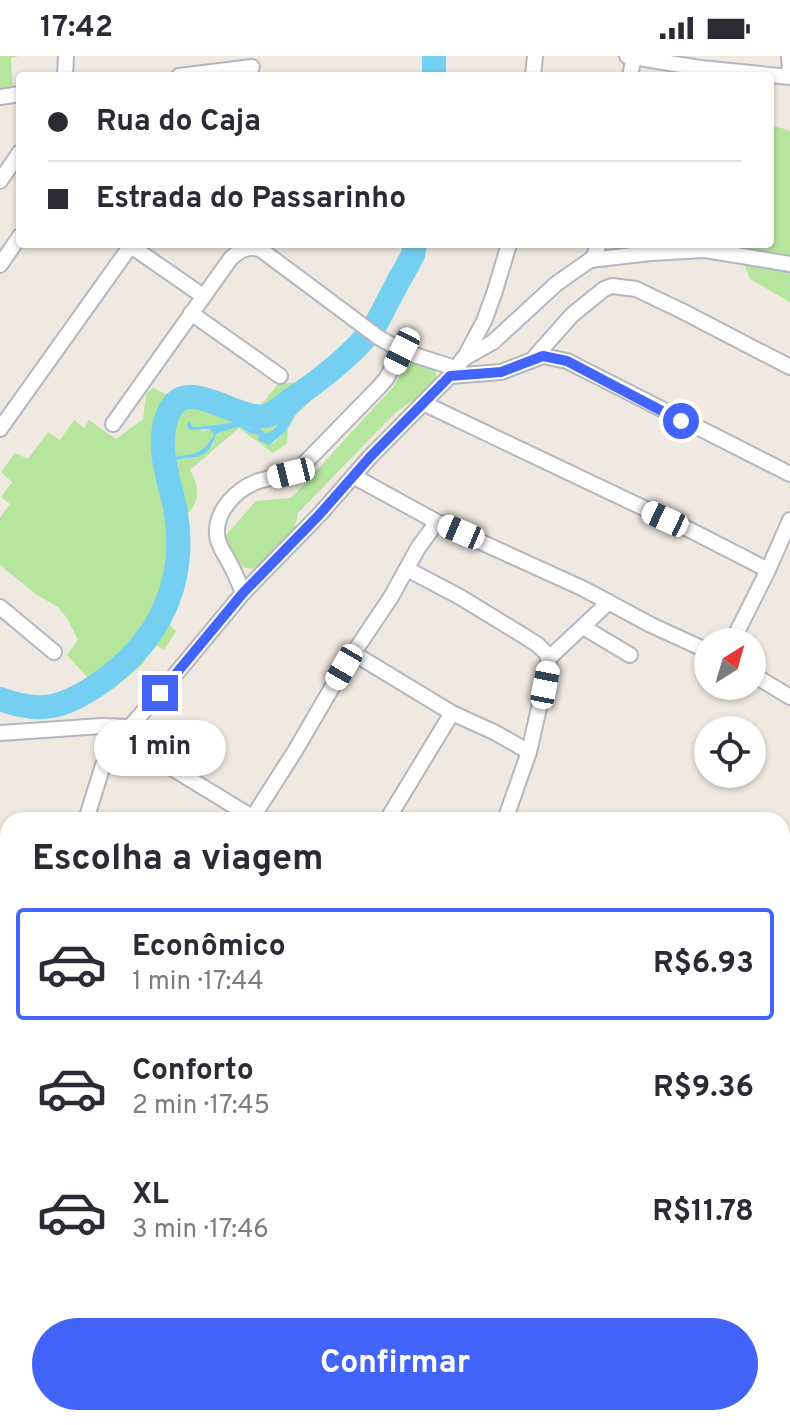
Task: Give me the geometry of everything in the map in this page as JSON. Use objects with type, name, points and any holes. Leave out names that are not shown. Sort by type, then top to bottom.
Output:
[{"type":"street","points":[[627,56],[740,72]]},
{"type":"street","points":[[789,56],[790,70]]},
{"type":"street","points":[[208,72],[252,66]]},
{"type":"street","points":[[0,181],[16,158]]},
{"type":"street","points":[[0,265],[16,242]]},
{"type":"street","points":[[2,421],[130,248]]},
{"type":"street","points":[[136,248],[203,296]]},
{"type":"street","points":[[113,424],[231,258],[246,248]]},
{"type":"street","points":[[256,248],[378,337],[402,351],[456,368],[501,372],[543,356],[567,361],[790,474]]},
{"type":"street","points":[[88,812],[103,765],[125,732],[243,593],[456,368],[475,340],[489,308],[508,248]]},
{"type":"street","points":[[456,368],[493,342],[556,284],[590,260],[597,248]]},
{"type":"street","points":[[590,260],[694,248]]},
{"type":"street","points":[[707,248],[790,264]]},
{"type":"street","points":[[533,359],[572,315],[612,286],[636,289],[790,367]]},
{"type":"street","points":[[191,313],[280,376]]},
{"type":"street","points":[[243,593],[220,548],[217,535],[218,524],[230,499],[244,488],[291,473],[303,465],[386,379],[402,351]]},
{"type":"street","points":[[423,403],[768,570]]},
{"type":"street","points":[[353,476],[437,522],[694,645]]},
{"type":"street","points":[[739,628],[790,520]]},
{"type":"street","points":[[256,812],[437,522]]},
{"type":"street","points":[[231,566],[262,573]]},
{"type":"street","points":[[407,569],[460,597],[538,645],[547,654],[549,664],[529,752],[508,812]]},
{"type":"street","points":[[548,659],[609,602]]},
{"type":"street","points":[[0,607],[54,652]]},
{"type":"street","points":[[583,627],[630,655]]},
{"type":"street","points":[[353,653],[452,713],[529,752]]},
{"type":"street","points":[[766,682],[790,697]]},
{"type":"street","points":[[392,812],[452,713]]},
{"type":"street","points":[[0,733],[102,726],[125,732],[241,812]]},
{"type":"green space","points":[[0,56],[19,56],[11,58],[13,95],[0,95]]},
{"type":"green space","points":[[774,127],[786,129],[790,132],[790,302],[750,279],[738,248],[774,248]]},
{"type":"green space","points":[[362,349],[357,361],[351,362],[296,415],[288,429],[287,443],[273,453],[239,428],[190,470],[197,496],[182,519],[187,571],[186,583],[170,625],[176,631],[164,650],[153,643],[143,664],[100,696],[67,655],[78,640],[67,618],[58,607],[37,595],[0,565],[0,518],[10,504],[1,497],[12,482],[1,472],[15,453],[28,459],[48,432],[60,440],[74,420],[84,428],[89,420],[116,439],[143,419],[146,394],[153,388],[176,399],[185,391],[196,399],[211,391],[231,403],[256,411],[278,384],[300,382],[329,368],[316,390],[310,391],[290,408],[275,430],[266,433],[236,421],[197,427],[189,422],[187,425],[203,431],[209,429],[214,434],[200,451],[177,456],[174,463],[176,476],[179,471],[176,462],[179,459],[193,458],[213,446],[216,434],[230,428],[235,427],[244,429],[273,443],[304,405],[331,380],[344,362]]},
{"type":"green space","points":[[417,361],[434,368],[437,377],[433,383],[391,417],[298,513],[293,534],[257,569],[239,567],[224,540],[226,535],[256,501],[294,495],[393,387],[406,366]]},
{"type":"water","points":[[358,334],[366,339],[362,349],[344,362],[331,380],[294,416],[285,432],[269,445],[258,440],[259,435],[240,427],[216,434],[211,447],[203,454],[176,461],[179,479],[176,476],[175,459],[177,456],[199,451],[214,434],[209,429],[189,430],[189,421],[197,427],[240,420],[248,428],[258,428],[266,433],[272,431],[282,415],[290,412],[298,390],[304,385],[310,391],[316,390],[321,378]]},
{"type":"waterway","points":[[434,56],[434,72]]},
{"type":"waterway","points":[[0,699],[39,707],[73,699],[119,668],[153,630],[173,585],[177,561],[175,507],[163,447],[165,423],[177,401],[188,397],[201,398],[257,416],[277,411],[333,368],[372,330],[414,248]]},
{"type":"route","points":[[160,693],[243,593],[450,376],[501,372],[543,356],[554,358],[567,361],[681,421]]}]
